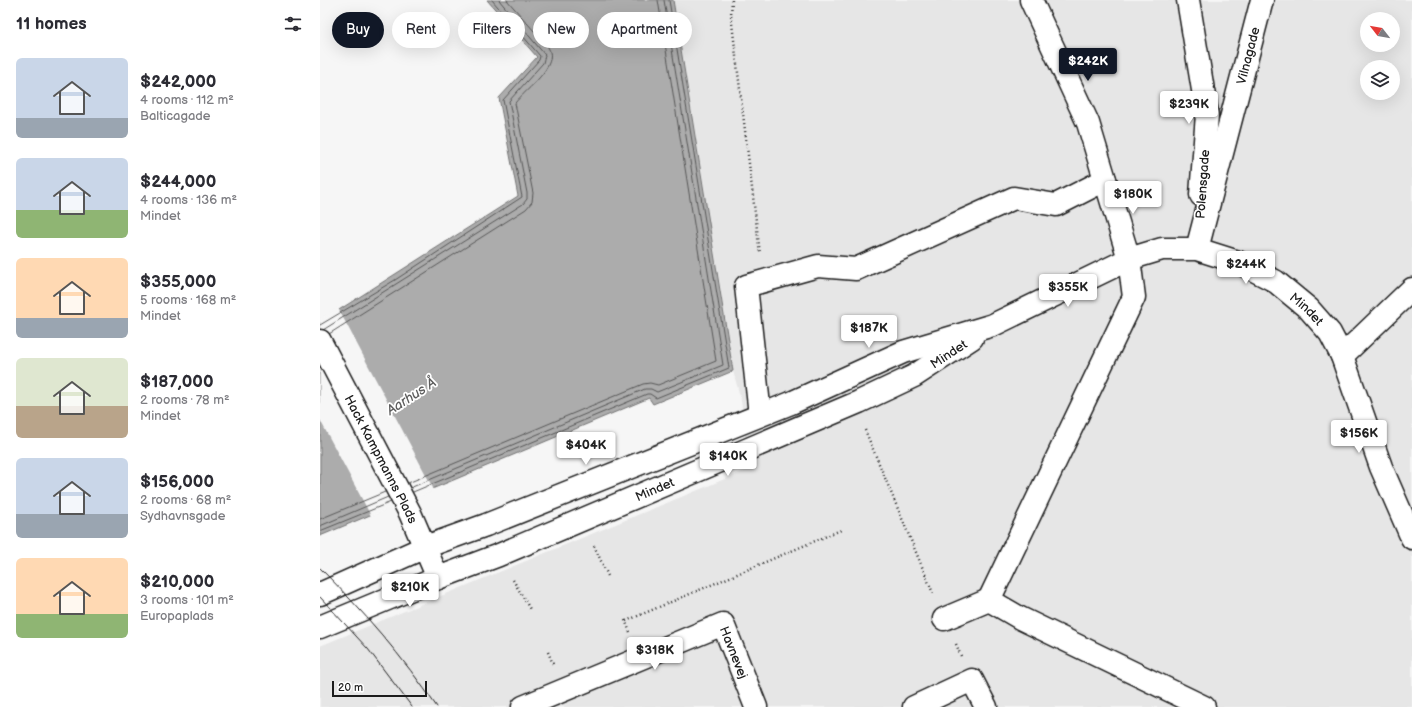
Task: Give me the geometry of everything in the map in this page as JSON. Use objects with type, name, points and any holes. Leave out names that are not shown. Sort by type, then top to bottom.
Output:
[{"type":"street","points":[[944,619],[989,600],[1134,297],[1129,259],[1088,123],[1031,0]]},
{"type":"street","name":"Polensgade","points":[[1188,0],[1207,114],[1197,249]]},
{"type":"street","name":"Vilnagade","points":[[1197,249],[1262,0]]},
{"type":"street","points":[[760,416],[746,286],[818,266],[856,269],[1014,198],[1056,205],[1105,180]]},
{"type":"street","name":"Mindet","points":[[320,627],[584,520],[859,402],[914,376],[993,325],[1129,259],[1162,249],[1197,249],[1238,262],[1276,281],[1308,310],[1330,333],[1342,356],[1381,467],[1412,538]]},
{"type":"street","points":[[1342,356],[1412,289]]},
{"type":"street","name":"Mindet","points":[[320,594],[425,547],[486,525],[760,416],[903,352],[993,325]]},
{"type":"street","name":"Hack Kampmanns Plads","points":[[320,341],[410,513],[438,578]]},
{"type":"street","points":[[989,600],[1020,618],[1204,707]]},
{"type":"street","name":"Havnevej","points":[[523,707],[567,699],[723,624],[756,707]]},
{"type":"street","points":[[914,707],[972,680],[986,707]]},
{"type":"path","points":[[732,0],[731,15],[763,281]]},
{"type":"path","points":[[859,402],[866,435],[944,619],[972,680]]},
{"type":"path","points":[[584,520],[609,578]]},
{"type":"path","points":[[626,621],[841,530]]},
{"type":"path","points":[[499,555],[531,610]]},
{"type":"shaded area","points":[[673,0],[1412,0],[1412,707],[320,707],[320,646],[749,469],[741,400],[733,371],[681,48],[692,48],[692,12],[675,12]]},
{"type":"water","name":"Aarhus Å","points":[[487,0],[673,0],[675,12],[597,12],[597,48],[681,48],[733,371],[653,404],[649,398],[320,536],[320,322],[518,196],[499,98],[537,57],[525,43],[525,12],[498,12]]},
{"type":"pier","points":[[338,308],[434,490],[371,516],[320,420],[320,319]]},
{"type":"tram line","points":[[320,568],[382,635],[424,688],[437,707]]},
{"type":"tram line","points":[[320,597],[368,649],[412,707]]}]
